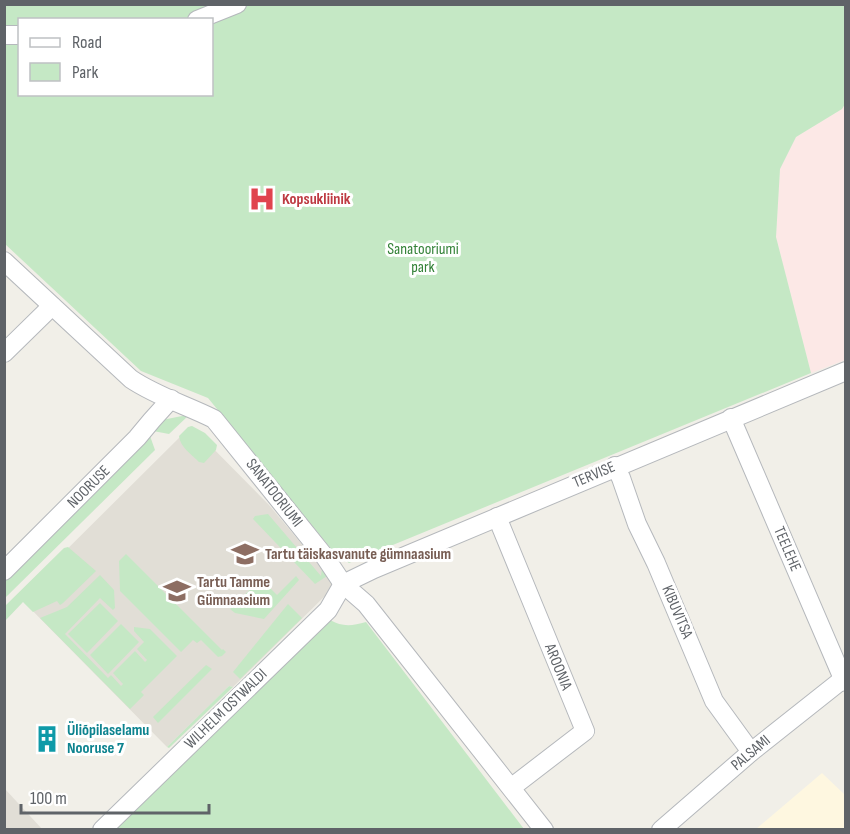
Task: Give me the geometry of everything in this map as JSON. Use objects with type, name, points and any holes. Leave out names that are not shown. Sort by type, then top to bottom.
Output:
[{"type":"street","points":[[203,18],[237,4]]},
{"type":"street","name":"SANATOORIUMI","points":[[4,261],[131,379],[146,389],[214,419],[344,584],[366,604],[544,830]]},
{"type":"street","points":[[4,353],[52,306]]},
{"type":"street","name":"TERVISE","points":[[344,584],[615,466],[846,371]]},
{"type":"street","name":"NOORUSE","points":[[4,571],[137,438],[171,399]]},
{"type":"street","name":"TEELEHE","points":[[731,418],[843,681]]},
{"type":"street","name":"KIBUVITSA","points":[[615,466],[637,524],[656,563],[714,701],[751,752]]},
{"type":"street","name":"AROONIA","points":[[497,517],[585,731],[512,787]]},
{"type":"street","name":"WILHELM OSTWALDI","points":[[102,830],[328,610],[344,584]]},
{"type":"street","name":"PALSAMI","points":[[661,830],[751,752],[843,681]]},
{"type":"shaded area","points":[[845,104],[845,360],[811,373],[776,237],[780,169],[796,137],[842,109]]},
{"type":"shaded area","name":"Tartu Tamme Gümnaasium","points":[[191,426],[269,505],[336,585],[233,687],[229,686],[167,747],[19,597]]},
{"type":"shaded area","points":[[822,773],[845,795],[845,829],[756,829]]},
{"type":"shaded area","points":[[5,789],[42,829],[5,829]]},
{"type":"green space","name":"Sanatooriumi park","points":[[4,5],[845,5],[845,104],[842,109],[796,137],[780,169],[776,237],[811,373],[349,563],[332,550],[208,398],[141,371],[5,244]]},
{"type":"green space","points":[[189,415],[169,434],[153,431],[162,420]]},
{"type":"green space","points":[[192,426],[205,433],[217,445],[216,450],[204,463],[199,462],[190,454],[180,440],[179,436]]},
{"type":"green space","points":[[150,436],[155,450],[5,598],[5,578]]},
{"type":"green space","points":[[268,514],[321,576],[322,568],[325,569],[327,576],[315,584],[253,519],[255,516]]},
{"type":"green space","points":[[68,547],[96,571],[60,605],[57,601],[33,612],[23,602],[5,621],[5,606],[64,548]]},
{"type":"green space","points":[[126,554],[226,652],[222,656],[218,657],[201,640],[197,643],[193,640],[181,652],[120,591],[119,561]]},
{"type":"green space","points":[[100,575],[114,590],[115,608],[113,610],[100,598],[65,634],[108,678],[111,675],[121,686],[123,684],[113,673],[135,651],[145,662],[147,660],[137,649],[144,642],[134,631],[134,627],[150,629],[177,656],[141,692],[144,695],[130,709],[40,618],[67,607]]},
{"type":"green space","points":[[296,576],[299,580],[264,619],[235,613],[230,609],[261,579],[277,595]]},
{"type":"green space","points":[[100,603],[118,621],[87,653],[68,634]]},
{"type":"green space","points":[[288,604],[302,618],[240,679],[233,672]]},
{"type":"green space","points":[[330,620],[347,625],[366,622],[524,829],[113,830]]},
{"type":"green space","points":[[121,624],[139,642],[108,674],[90,655]]},
{"type":"green space","points":[[206,665],[212,669],[158,723],[153,717]]},
{"type":"green space","points":[[229,686],[233,687],[169,748],[167,747]]},
{"type":"place","name":"Kopsukliinik","points":[[262,199]]},
{"type":"place","name":"Tartu täiskasvanute gümnaasium","points":[[245,554]]},
{"type":"place","name":"Tartu Tamme Gümnaasium","points":[[177,591]]},
{"type":"place","name":"Üliõpilaselamu Nooruse 7","points":[[47,739]]}]
